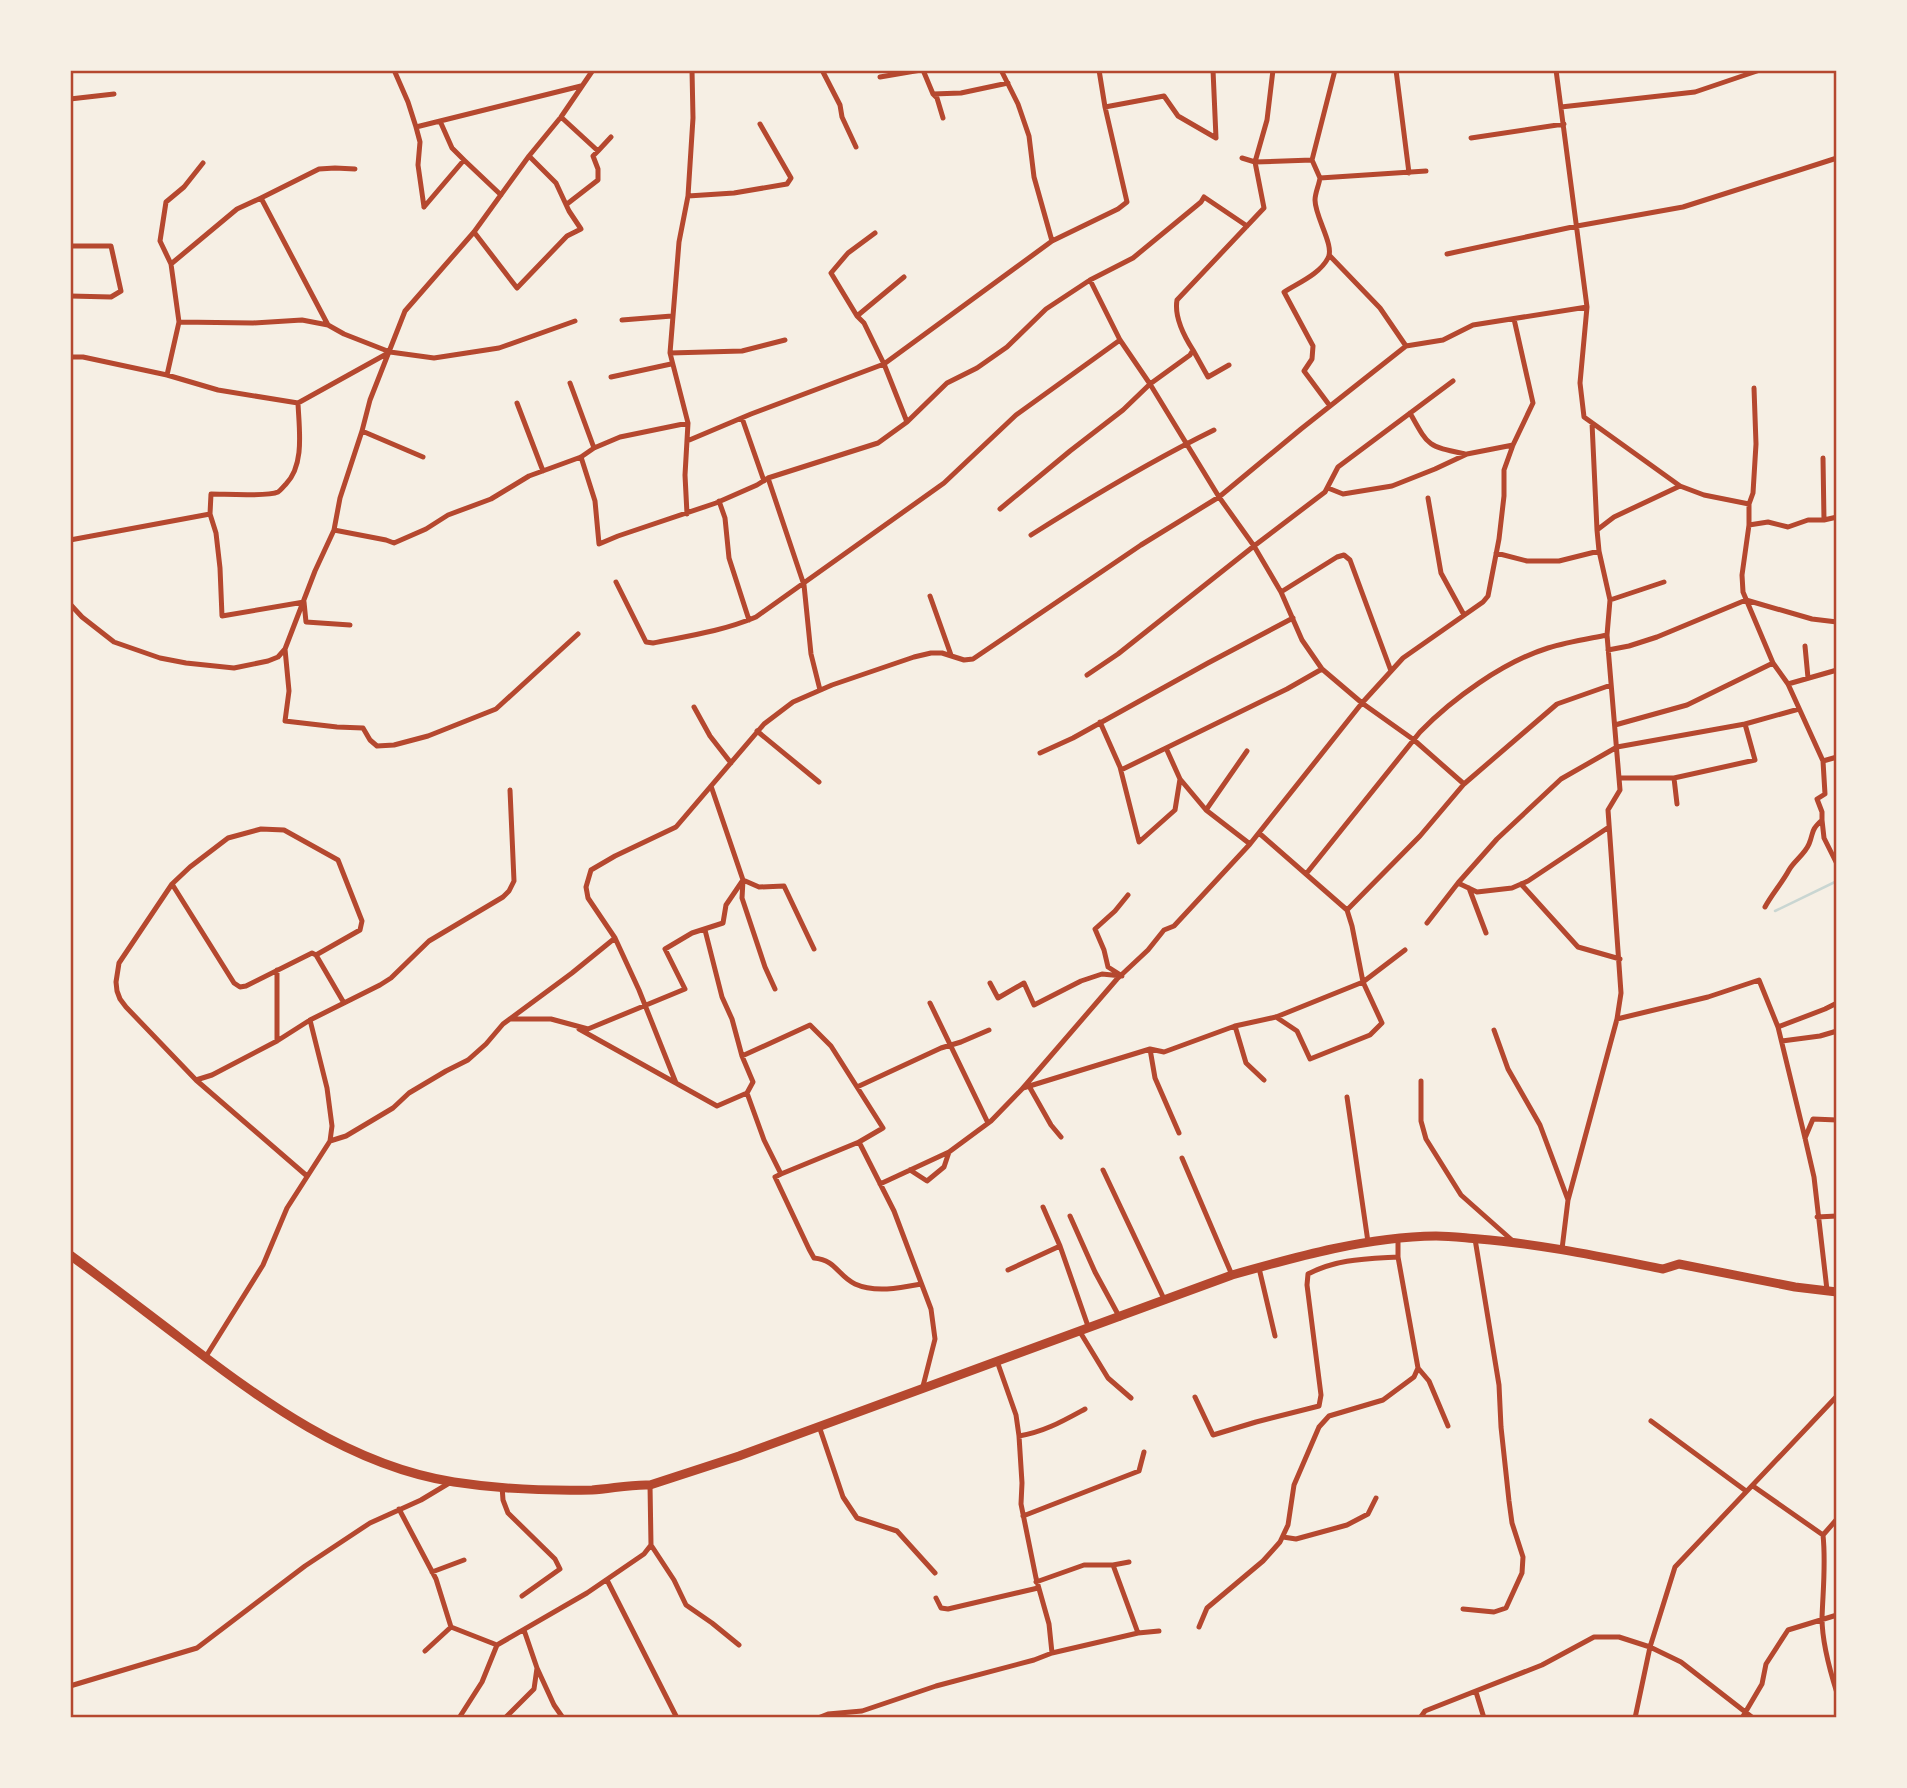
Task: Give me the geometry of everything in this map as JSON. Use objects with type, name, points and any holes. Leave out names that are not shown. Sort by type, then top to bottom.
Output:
[{"type":"main road","points":[[70,1255],[249,1391],[341,1445],[399,1468],[451,1482],[530,1490],[594,1490],[650,1485],[922,1390],[1232,1275],[1368,1242],[1436,1236],[1514,1242],[1663,1269],[1679,1264],[1795,1287],[1837,1292]]},
{"type":"street","points":[[394,70],[408,102],[420,142],[418,165],[424,207],[464,160]]},
{"type":"street","points":[[70,604],[114,642],[160,658],[234,668],[278,657],[285,649],[334,530],[345,480],[370,400],[405,311],[474,232],[593,70]]},
{"type":"street","points":[[687,514],[685,475],[688,423],[670,353],[680,242],[688,196],[693,118],[692,70]]},
{"type":"street","points":[[822,70],[840,105],[842,117],[856,147]]},
{"type":"street","points":[[880,77],[922,70],[937,98],[943,118]]},
{"type":"street","points":[[1001,70],[1030,136],[1034,177],[1052,241]]},
{"type":"street","points":[[687,441],[884,364],[1052,241],[1127,202],[1099,70]]},
{"type":"street","points":[[1105,107],[1164,96],[1178,116],[1216,138],[1213,70]]},
{"type":"street","points":[[1229,365],[1208,377],[1183,335],[1176,305],[1177,300],[1264,208],[1255,162],[1267,120],[1273,70]]},
{"type":"street","points":[[1335,70],[1312,160],[1320,178],[1315,199],[1320,225],[1329,244],[1330,256],[1380,308],[1406,346]]},
{"type":"street","points":[[1396,70],[1409,173]]},
{"type":"street","points":[[1556,70],[1587,307],[1580,383],[1584,417],[1681,486],[1704,495],[1749,504]]},
{"type":"street","points":[[1561,107],[1695,92],[1760,70]]},
{"type":"street","points":[[933,94],[961,93],[1008,83]]},
{"type":"street","points":[[416,127],[582,85]]},
{"type":"street","points":[[70,99],[114,94]]},
{"type":"street","points":[[561,117],[598,151]]},
{"type":"street","points":[[440,121],[453,149],[501,195]]},
{"type":"street","points":[[688,196],[734,193],[788,184],[791,178],[760,124]]},
{"type":"street","points":[[1471,138],[1563,124]]},
{"type":"street","points":[[567,204],[598,180],[598,169],[593,156],[611,137]]},
{"type":"street","points":[[474,232],[517,288],[567,236],[581,229],[556,183],[530,156]]},
{"type":"street","points":[[1242,158],[1255,162],[1312,160]]},
{"type":"street","points":[[1447,254],[1683,207],[1837,158]]},
{"type":"street","points":[[167,375],[179,322],[171,264],[160,241],[166,202],[184,187],[203,163]]},
{"type":"street","points":[[171,264],[237,209],[319,169],[355,169]]},
{"type":"street","points":[[1320,178],[1426,171]]},
{"type":"street","points":[[581,457],[595,500],[599,544],[732,497],[766,479],[878,443],[907,422],[947,383],[977,368],[1007,347],[1046,309],[1090,280],[1133,258],[1204,197],[1247,226]]},
{"type":"street","points":[[261,198],[328,325]]},
{"type":"street","points":[[875,233],[848,253],[831,273],[864,323],[907,422]]},
{"type":"street","points":[[70,246],[111,246],[121,291],[111,296],[70,296]]},
{"type":"street","points":[[1330,256],[1320,269],[1284,292],[1313,346],[1312,359],[1304,371],[1330,406]]},
{"type":"street","points":[[857,316],[904,277]]},
{"type":"street","points":[[1090,280],[1120,340],[1219,497],[1254,546],[1281,592],[1302,640],[1322,669],[1362,703],[1414,740],[1464,784]]},
{"type":"street","points":[[676,1083],[615,938],[588,898],[586,887],[591,870],[676,827],[757,731],[793,702],[914,657],[931,653],[951,655],[964,660],[973,659],[1141,545],[1219,497],[1406,346],[1443,340],[1473,325],[1587,307]]},
{"type":"street","points":[[622,320],[672,316]]},
{"type":"street","points":[[880,1184],[949,1152],[988,1123],[1026,1087],[1117,979],[1148,950],[1164,930],[1174,926],[1250,844],[1362,703],[1403,658],[1488,596],[1504,496],[1504,470],[1534,403],[1514,319]]},
{"type":"street","points":[[179,322],[253,323],[302,320],[328,325],[390,352],[434,358],[499,348],[575,321]]},
{"type":"street","points":[[670,353],[742,351],[785,340]]},
{"type":"street","points":[[616,582],[646,642],[708,632],[749,620],[804,584],[944,483],[1016,415],[1120,340]]},
{"type":"street","points":[[1000,509],[1124,410],[1150,384],[1190,355],[1192,350]]},
{"type":"street","points":[[70,357],[83,357],[167,375],[218,390],[298,403],[390,352]]},
{"type":"street","points":[[611,377],[671,363]]},
{"type":"street","points":[[1087,675],[1118,654],[1325,492],[1338,467],[1453,382]]},
{"type":"street","points":[[570,383],[594,449]]},
{"type":"street","points":[[1754,388],[1756,444],[1753,493],[1749,504],[1742,575],[1743,592],[1773,663],[1788,684],[1823,761],[1825,794],[1817,799],[1822,812],[1825,838],[1837,864]]},
{"type":"street","points":[[298,403],[299,456],[290,480],[279,492],[211,494],[210,514],[216,533],[222,617],[304,602]]},
{"type":"street","points":[[517,403],[543,471]]},
{"type":"street","points":[[1410,413],[1425,440],[1436,448],[1467,454]]},
{"type":"street","points":[[742,418],[804,584],[811,654],[820,690]]},
{"type":"street","points":[[334,530],[394,543],[426,529],[448,515],[491,499],[529,476],[581,457],[620,437],[688,423]]},
{"type":"street","points":[[1562,1249],[1568,1200],[1617,1019],[1621,993],[1608,810],[1620,790],[1607,635],[1611,600],[1599,551],[1592,423]]},
{"type":"street","points":[[1031,536],[1085,501],[1186,443],[1214,430]]},
{"type":"street","points":[[362,431],[423,457]]},
{"type":"street","points":[[1328,488],[1343,494],[1392,485],[1467,454],[1513,445]]},
{"type":"street","points":[[1823,458],[1824,520]]},
{"type":"street","points":[[1597,530],[1614,517],[1681,486]]},
{"type":"street","points":[[1428,498],[1441,573],[1464,615]]},
{"type":"street","points":[[719,501],[726,518],[729,558],[749,620]]},
{"type":"street","points":[[70,540],[210,514]]},
{"type":"street","points":[[1749,524],[1768,522],[1788,527],[1808,520],[1837,517]]},
{"type":"street","points":[[1496,553],[1527,561],[1559,561],[1599,551]]},
{"type":"street","points":[[1281,592],[1344,555],[1350,560],[1391,671]]},
{"type":"street","points":[[1611,600],[1664,582]]},
{"type":"street","points":[[930,596],[951,655]]},
{"type":"street","points":[[1608,650],[1657,637],[1745,600],[1812,619],[1837,622]]},
{"type":"street","points":[[304,602],[306,622],[350,625]]},
{"type":"street","points":[[1040,753],[1293,618]]},
{"type":"street","points":[[285,649],[289,691],[285,721],[363,728],[377,746],[394,745],[428,736],[496,709],[578,634]]},
{"type":"street","points":[[1306,874],[1414,740],[1440,712],[1507,665],[1547,648],[1607,635]]},
{"type":"street","points":[[1805,646],[1808,678]]},
{"type":"street","points":[[1615,725],[1687,705],[1773,663]]},
{"type":"street","points":[[1121,770],[1287,689],[1322,669]]},
{"type":"street","points":[[1788,684],[1837,670]]},
{"type":"street","points":[[1347,910],[1420,836],[1464,784],[1557,704],[1611,685]]},
{"type":"street","points":[[694,707],[710,736],[730,763]]},
{"type":"street","points":[[1427,923],[1497,839],[1561,779],[1617,747],[1745,724],[1799,709]]},
{"type":"street","points":[[1100,722],[1121,770],[1139,842],[1175,810],[1180,779]]},
{"type":"street","points":[[1619,778],[1674,778],[1755,760],[1745,724]]},
{"type":"street","points":[[757,731],[819,782]]},
{"type":"street","points":[[1166,748],[1180,779],[1206,810],[1250,844]]},
{"type":"street","points":[[1206,810],[1247,751]]},
{"type":"street","points":[[1823,761],[1837,757]]},
{"type":"street","points":[[1674,778],[1677,804]]},
{"type":"street","points":[[711,786],[743,880],[742,898],[775,989]]},
{"type":"street","points":[[196,1080],[212,1075],[277,1041],[310,1020],[380,985],[391,978],[429,941],[503,897],[514,881],[510,790]]},
{"type":"street","points":[[1765,907],[1779,883],[1786,878],[1788,871],[1809,844],[1810,834],[1822,820]]},
{"type":"street","points":[[1458,883],[1477,892],[1512,888],[1609,827]]},
{"type":"street","points":[[173,884],[234,983],[240,987],[312,953],[316,955],[360,930],[362,920],[338,860],[284,830],[261,829],[229,838],[190,867],[173,884],[119,963],[116,982],[120,999],[126,1007],[196,1080],[307,1176]]},
{"type":"street","points":[[1259,833],[1347,910],[1363,982],[1382,1023],[1370,1035],[1310,1059],[1297,1031],[1276,1017]]},
{"type":"street","points":[[510,1019],[551,1019],[588,1029],[685,989],[665,950],[692,933],[723,923],[726,905],[743,880]]},
{"type":"street","points":[[743,880],[759,887],[784,886],[814,949]]},
{"type":"street","points":[[1521,884],[1578,947],[1620,959]]},
{"type":"street","points":[[1469,888],[1486,933]]},
{"type":"street","points":[[1122,976],[1108,967],[1095,929],[1128,895]]},
{"type":"street","points":[[573,1025],[717,1106],[747,1093],[753,1082],[722,997],[705,930]]},
{"type":"street","points":[[330,1141],[346,1136],[393,1108],[409,1093],[468,1060],[503,1024],[572,974],[615,938]]},
{"type":"street","points":[[1026,1087],[1150,1049],[1164,1052],[1235,1026],[1276,1017],[1363,982],[1405,950]]},
{"type":"street","points":[[316,955],[344,1003]]},
{"type":"street","points":[[277,970],[277,1041]]},
{"type":"street","points":[[990,983],[998,998],[1024,984],[1034,1005],[1081,981],[1102,974],[1122,976]]},
{"type":"street","points":[[1617,1019],[1708,998],[1759,979],[1782,1041],[1814,1177],[1826,1290]]},
{"type":"street","points":[[930,1003],[988,1123]]},
{"type":"street","points":[[1778,1027],[1837,1003]]},
{"type":"street","points":[[205,1358],[263,1265],[287,1208],[330,1141],[332,1126],[327,1088],[310,1020]]},
{"type":"street","points":[[742,1056],[810,1025],[831,1046],[883,1128],[859,1142],[775,1177],[814,1258],[825,1259],[855,1284],[878,1289],[920,1284]]},
{"type":"street","points":[[1235,1026],[1247,1063],[1264,1080]]},
{"type":"street","points":[[857,1087],[989,1030]]},
{"type":"street","points":[[1494,1030],[1508,1069],[1540,1125],[1568,1200]]},
{"type":"street","points":[[1782,1041],[1837,1031]]},
{"type":"street","points":[[1150,1049],[1155,1078],[1179,1133]]},
{"type":"street","points":[[1421,1081],[1420,1121],[1426,1139],[1461,1195],[1514,1242]]},
{"type":"street","points":[[1026,1087],[1061,1137]]},
{"type":"street","points":[[747,1093],[764,1140],[781,1174]]},
{"type":"street","points":[[1347,1097],[1368,1242]]},
{"type":"street","points":[[1805,1138],[1813,1119],[1837,1119]]},
{"type":"street","points":[[859,1142],[894,1211],[931,1309],[935,1339],[922,1390]]},
{"type":"street","points":[[910,1170],[927,1181],[944,1167],[949,1152]]},
{"type":"street","points":[[1182,1158],[1232,1275]]},
{"type":"street","points":[[1103,1170],[1166,1301]]},
{"type":"street","points":[[1043,1207],[1060,1246],[1085,1331],[1108,1378],[1131,1398]]},
{"type":"street","points":[[1070,1216],[1095,1272],[1120,1318]]},
{"type":"street","points":[[1818,1217],[1837,1216]]},
{"type":"street","points":[[1398,1239],[1398,1257],[1418,1368],[1429,1381],[1448,1426]]},
{"type":"street","points":[[1463,1609],[1494,1612],[1506,1608],[1522,1573],[1523,1557],[1512,1523],[1499,1385],[1475,1239]]},
{"type":"street","points":[[1008,1270],[1060,1246]]},
{"type":"street","points":[[1195,1396],[1213,1435],[1319,1406],[1321,1395],[1307,1285],[1308,1274],[1325,1265],[1354,1259],[1398,1257]]},
{"type":"street","points":[[1259,1268],[1275,1336]]},
{"type":"street","points":[[997,1361],[1016,1415],[1022,1483],[1021,1504],[1037,1585],[1049,1624],[1052,1653]]},
{"type":"street","points":[[1199,1627],[1207,1608],[1263,1561],[1283,1537],[1288,1525],[1294,1485],[1319,1427],[1329,1416],[1384,1400],[1414,1377],[1418,1368]]},
{"type":"street","points":[[1634,1718],[1650,1647],[1675,1567],[1837,1396]]},
{"type":"street","points":[[1019,1436],[1053,1427],[1085,1409]]},
{"type":"street","points":[[1651,1421],[1746,1491]]},
{"type":"street","points":[[819,1426],[843,1497],[857,1518],[897,1531],[935,1573]]},
{"type":"street","points":[[1023,1516],[1139,1471],[1144,1452]]},
{"type":"street","points":[[70,1686],[197,1648],[304,1566],[370,1523],[421,1500],[451,1482]]},
{"type":"street","points":[[650,1485],[651,1545],[674,1580],[686,1605],[739,1645]]},
{"type":"street","points":[[502,1486],[508,1513],[555,1559],[560,1569],[522,1596]]},
{"type":"street","points":[[1753,1486],[1823,1535]]},
{"type":"street","points":[[1283,1537],[1296,1539],[1347,1525],[1368,1514],[1376,1498]]},
{"type":"street","points":[[399,1510],[432,1572],[451,1627],[497,1646]]},
{"type":"street","points":[[1837,1519],[1823,1535],[1825,1554],[1822,1621],[1837,1693]]},
{"type":"street","points":[[459,1718],[482,1682],[497,1646],[607,1580],[644,1554],[651,1545]]},
{"type":"street","points":[[432,1572],[464,1560]]},
{"type":"street","points":[[936,1598],[941,1608],[948,1609],[1037,1585],[1084,1564],[1113,1565],[1129,1562]]},
{"type":"street","points":[[1113,1565],[1138,1633]]},
{"type":"street","points":[[607,1580],[677,1718]]},
{"type":"street","points":[[1744,1715],[1762,1684],[1766,1664],[1788,1630],[1837,1615]]},
{"type":"street","points":[[425,1651],[451,1627]]},
{"type":"street","points":[[524,1630],[537,1668],[563,1718]]},
{"type":"street","points":[[818,1718],[828,1714],[862,1711],[936,1686],[1052,1653],[1138,1633],[1159,1631]]},
{"type":"street","points":[[1420,1718],[1425,1711],[1542,1665],[1594,1637],[1619,1637],[1650,1647],[1681,1662],[1744,1715],[1753,1718]]},
{"type":"street","points":[[505,1718],[534,1689],[537,1668]]},
{"type":"street","points":[[1476,1692],[1484,1718]]},
{"type":"waterway","points":[[1775,911],[1837,881]]}]
